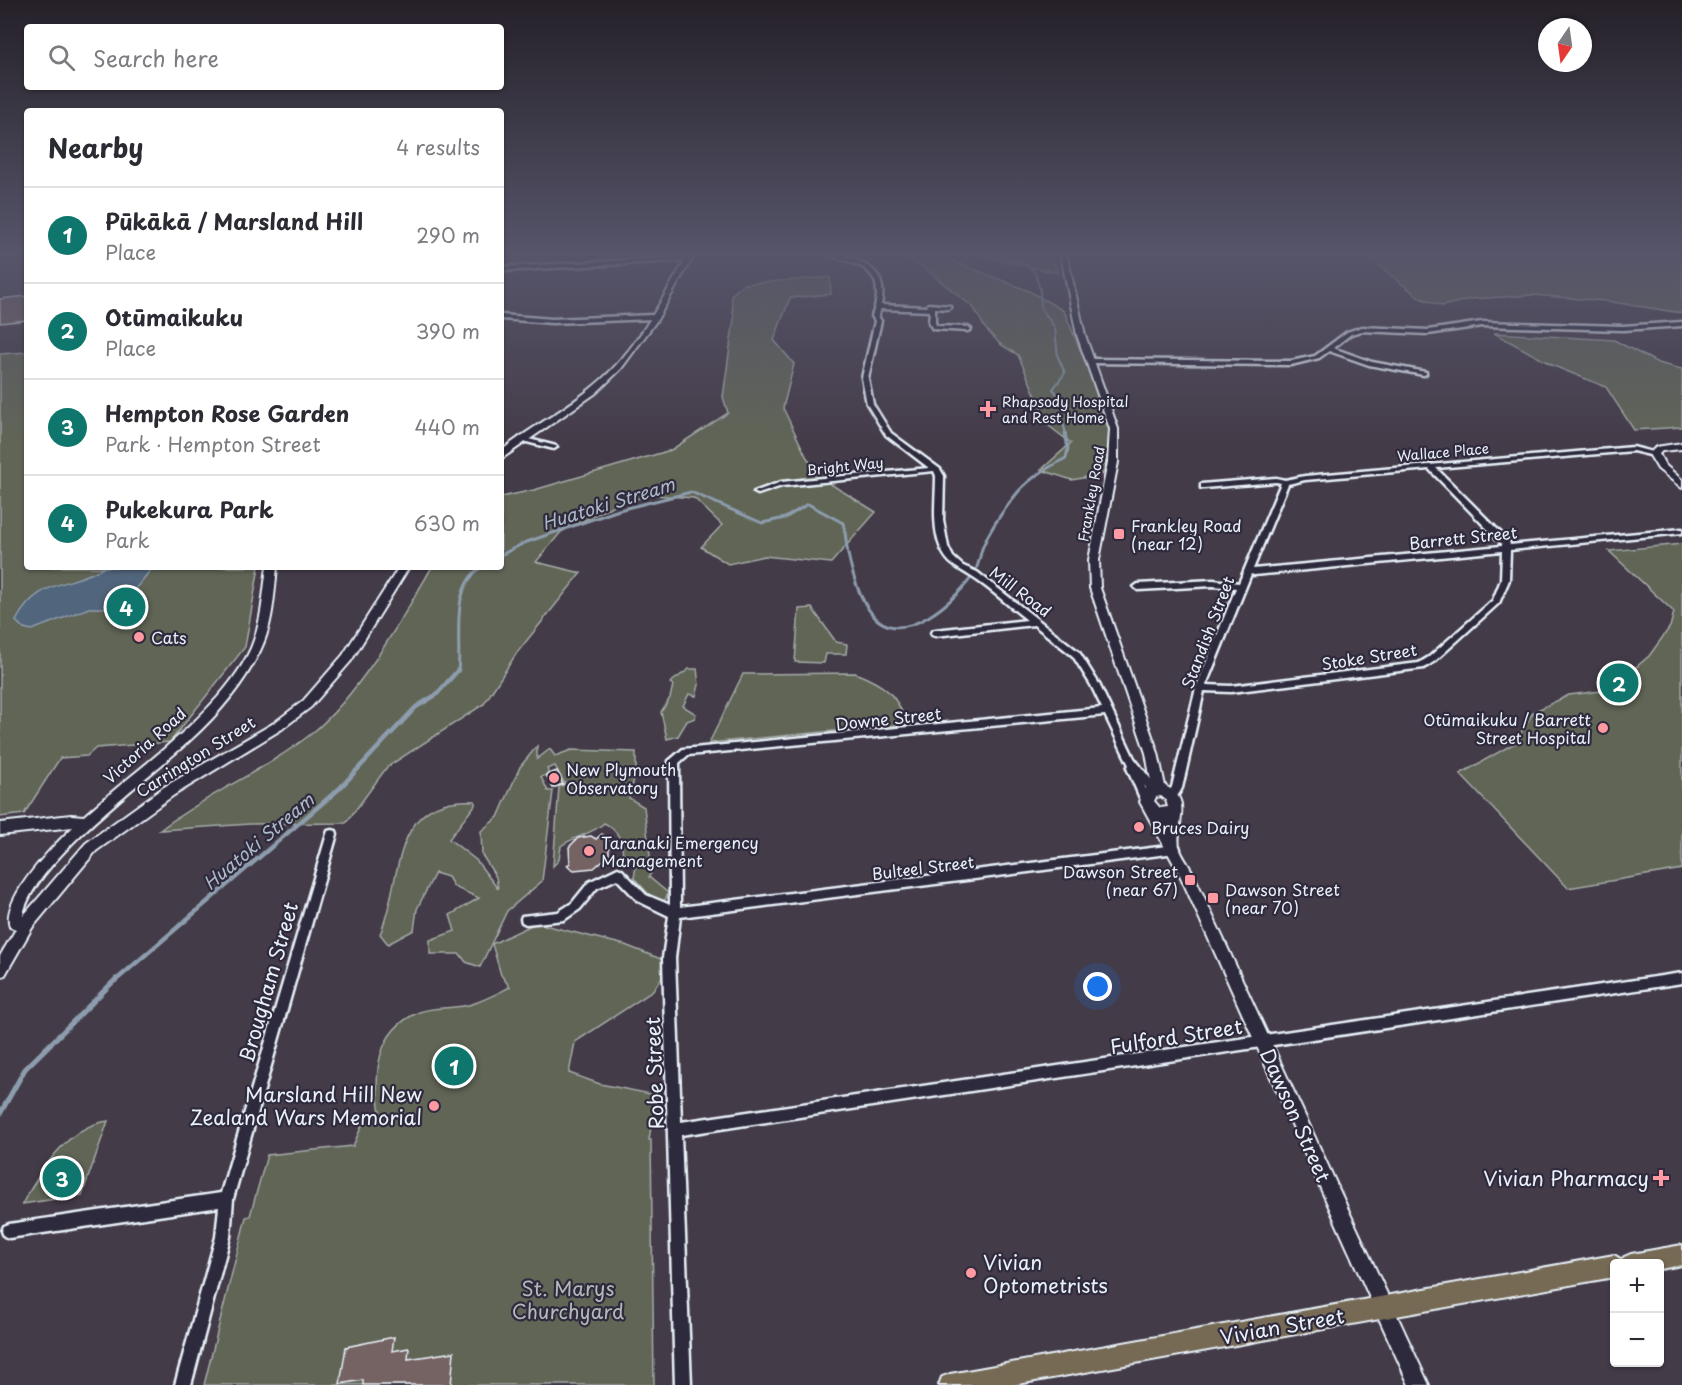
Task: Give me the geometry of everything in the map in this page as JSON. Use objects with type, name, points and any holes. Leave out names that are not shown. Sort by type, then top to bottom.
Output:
[{"type":"main road","points":[[1656,1259],[1682,1255]]},
{"type":"main road","name":"Vivian Street","points":[[950,1385],[1610,1267]]},
{"type":"street","points":[[504,317],[552,321],[653,317]]},
{"type":"street","points":[[504,453],[521,439],[576,404],[604,381],[630,353],[653,317]]},
{"type":"street","points":[[877,317],[865,378],[870,404],[888,434],[936,469]]},
{"type":"street","points":[[932,317],[932,323],[935,328],[968,329]]},
{"type":"street","name":"Frankley Road","points":[[1077,317],[1081,335],[1112,418],[1114,445],[1099,524],[1093,579],[1135,706]]},
{"type":"street","points":[[1090,361],[1278,364],[1310,359],[1329,349],[1349,333],[1372,328],[1428,332],[1489,324],[1623,328],[1682,324]]},
{"type":"street","points":[[1329,349],[1371,364],[1424,373]]},
{"type":"street","points":[[521,439],[554,447]]},
{"type":"street","name":"Wallace Place","points":[[1204,486],[1276,480],[1285,482],[1633,449],[1654,454],[1659,449],[1682,446]]},
{"type":"street","points":[[1654,454],[1660,467],[1682,485]]},
{"type":"street","points":[[1431,467],[1506,543],[1506,548]]},
{"type":"street","name":"Bright Way","points":[[758,492],[782,484],[936,469]]},
{"type":"street","name":"Mill Road","points":[[936,469],[940,476],[941,543],[953,562],[960,570],[977,578],[1037,622],[1076,654],[1108,711],[1130,760],[1160,800]]},
{"type":"street","name":"Standish Street","points":[[1160,800],[1177,788],[1200,688],[1240,586],[1285,482]]},
{"type":"street","name":"Barrett Street","points":[[1247,570],[1254,573],[1682,531]]},
{"type":"street","name":"Stoke Street","points":[[1200,688],[1231,689],[1421,666],[1432,659],[1496,601],[1506,580],[1506,548]]},
{"type":"street","name":"Victoria Road","points":[[27,923],[15,922],[13,916],[18,903],[45,865],[86,822],[183,739],[249,661],[263,630],[272,570]]},
{"type":"street","name":"Carrington Street","points":[[0,970],[27,923],[68,872],[106,835],[169,791],[278,726],[307,704],[347,658],[402,570]]},
{"type":"street","points":[[1138,587],[1213,582],[1240,586]]},
{"type":"street","points":[[935,633],[1037,622]]},
{"type":"street","name":"Dawson Street","points":[[1135,706],[1152,753],[1163,833],[1174,847]]},
{"type":"street","name":"Downe Street","points":[[674,761],[686,752],[1108,711]]},
{"type":"street","name":"Robe Street","points":[[674,761],[675,913],[669,958],[682,1385]]},
{"type":"street","name":"Dawson Street","points":[[1160,800],[1174,847],[1419,1385]]},
{"type":"street","points":[[0,829],[71,821],[86,822]]},
{"type":"street","name":"Brougham Street","points":[[183,1385],[222,1238],[226,1200],[332,834]]},
{"type":"street","name":"Bulteel Street","points":[[675,913],[1174,847]]},
{"type":"street","points":[[526,920],[560,917],[576,906],[593,885],[618,873],[642,898],[675,913]]},
{"type":"street","name":"Fulford Street","points":[[676,1130],[1682,978]]},
{"type":"street","points":[[9,1231],[226,1200]]},
{"type":"green space","points":[[783,317],[774,340],[794,364],[783,408],[806,456],[819,477],[876,512],[831,563],[764,556],[728,564],[701,547],[722,525],[694,498],[654,495],[618,503],[561,532],[536,562],[581,573],[516,654],[484,704],[387,767],[346,823],[250,824],[160,830],[293,747],[329,718],[378,656],[430,570],[504,570],[504,496],[534,490],[671,450],[728,413],[723,397],[734,318]]},
{"type":"green space","points":[[979,317],[1066,317],[1114,430],[1103,474],[1072,480],[1041,470],[1071,443],[1049,426],[1018,355],[1000,344],[985,328]]},
{"type":"green space","points":[[1494,333],[1614,340],[1658,363],[1682,369],[1682,427],[1634,430],[1606,387],[1554,366]]},
{"type":"green space","points":[[24,352],[24,570],[258,570],[245,647],[170,742],[96,748],[87,756],[60,758],[24,814],[0,817],[0,354]]},
{"type":"green space","name":"Otūmaikuku / Barrett Street Hospital","points":[[1682,544],[1682,869],[1568,888],[1460,774],[1515,743],[1533,712],[1569,695],[1609,690],[1649,656],[1670,627],[1674,612],[1609,551]]},
{"type":"green space","points":[[812,608],[836,642],[847,644],[846,654],[826,654],[824,663],[795,662],[799,609]]},
{"type":"green space","points":[[689,669],[697,669],[699,685],[696,696],[689,694],[683,706],[696,714],[695,718],[687,721],[678,736],[667,739],[661,712],[670,698],[673,685],[670,683]]},
{"type":"green space","points":[[855,673],[888,691],[894,697],[907,724],[709,743],[743,674]]},
{"type":"green space","points":[[537,746],[537,759],[550,749],[555,756],[571,750],[636,752],[636,772],[629,798],[644,807],[652,871],[649,877],[668,893],[665,900],[656,902],[634,878],[637,860],[623,855],[618,836],[604,823],[561,846],[559,860],[553,866],[559,787],[565,784],[555,766],[547,769],[549,774],[541,777],[548,791],[553,791],[542,881],[507,911],[480,967],[466,962],[460,954],[430,954],[430,940],[455,931],[450,915],[479,898],[454,887],[448,877],[435,873],[417,909],[414,930],[388,944],[380,934],[397,867],[413,826],[427,812],[447,803],[475,801],[475,805],[449,839],[476,860],[498,889],[496,877],[482,855],[481,831],[498,817],[520,767]]},
{"type":"green space","name":"St. Marys Churchyard","points":[[536,923],[625,945],[666,961],[664,974],[653,991],[575,1042],[569,1073],[600,1084],[656,1095],[649,1140],[651,1140],[654,1385],[204,1385],[246,1217],[250,1216],[267,1155],[353,1146],[367,1114],[380,1112],[378,1068],[386,1042],[393,1031],[417,1013],[472,1004],[510,987],[501,975],[492,944]]},
{"type":"green space","points":[[108,1121],[82,1195],[22,1204],[47,1165],[68,1141],[80,1131]]},
{"type":"water","points":[[99,570],[151,570],[136,588],[119,603],[103,608],[89,608],[32,630],[23,628],[16,621],[34,597],[55,586]]},
{"type":"building","points":[[0,317],[24,317],[24,320],[0,323]]},
{"type":"building","name":"New Plymouth Observatory","points":[[557,771],[563,784],[553,788],[546,775]]},
{"type":"building","name":"Taranaki Emergency Management","points":[[602,834],[609,839],[609,855],[594,868],[574,870],[567,865],[570,863],[569,847],[578,838],[591,836],[596,839]]},
{"type":"building","points":[[394,1337],[392,1351],[409,1348],[408,1359],[454,1352],[451,1385],[363,1385],[363,1380],[340,1384],[346,1347]]},
{"type":"waterway","name":"Huatoki Stream","points":[[1047,317],[1055,328],[1058,357],[1065,373],[1053,389],[1063,401],[1062,419],[1066,434]]},
{"type":"waterway","name":"Huatoki Stream","points":[[504,553],[524,543],[619,510],[691,492],[762,523],[785,518],[808,504],[843,523],[854,577],[872,614],[884,624],[898,627],[913,624],[943,607],[967,583],[978,566],[983,546],[990,532],[1013,498],[1034,477],[1066,458],[1068,449],[1065,433]]},
{"type":"waterway","name":"Huatoki Stream","points":[[458,671],[461,601],[464,588],[478,570]]},
{"type":"waterway","name":"Huatoki Stream","points":[[115,981],[340,788],[416,707],[436,695],[458,670]]},
{"type":"waterway","name":"Huatoki Stream","points":[[0,1114],[25,1069],[116,979]]},
{"type":"place","name":"Rhapsody Hospital and Rest Home","points":[[988,409]]},
{"type":"place","name":"Frankley Road (near 12)","points":[[1119,534]]},
{"type":"place","name":"Pukekura Park","points":[[126,607]]},
{"type":"place","name":"Cats","points":[[139,637]]},
{"type":"place","name":"Otūmaikuku","points":[[1619,683]]},
{"type":"place","name":"Otūmaikuku / Barrett Street Hospital","points":[[1603,728]]},
{"type":"place","name":"New Plymouth Observatory","points":[[554,778]]},
{"type":"place","name":"Bruces Dairy","points":[[1139,827]]},
{"type":"place","name":"Taranaki Emergency Management","points":[[589,851]]},
{"type":"place","name":"Dawson Street (near 67)","points":[[1190,880]]},
{"type":"place","name":"Dawson Street (near 70)","points":[[1213,898]]},
{"type":"place","name":"Pūkākā / Marsland Hill","points":[[454,1066]]},
{"type":"place","name":"Marsland Hill New Zealand Wars Memorial","points":[[434,1106]]},
{"type":"place","name":"Hempton Rose Garden","points":[[62,1178]]},
{"type":"place","name":"Vivian Pharmacy","points":[[1661,1178]]},
{"type":"place","name":"Vivian Optometrists","points":[[971,1273]]}]
